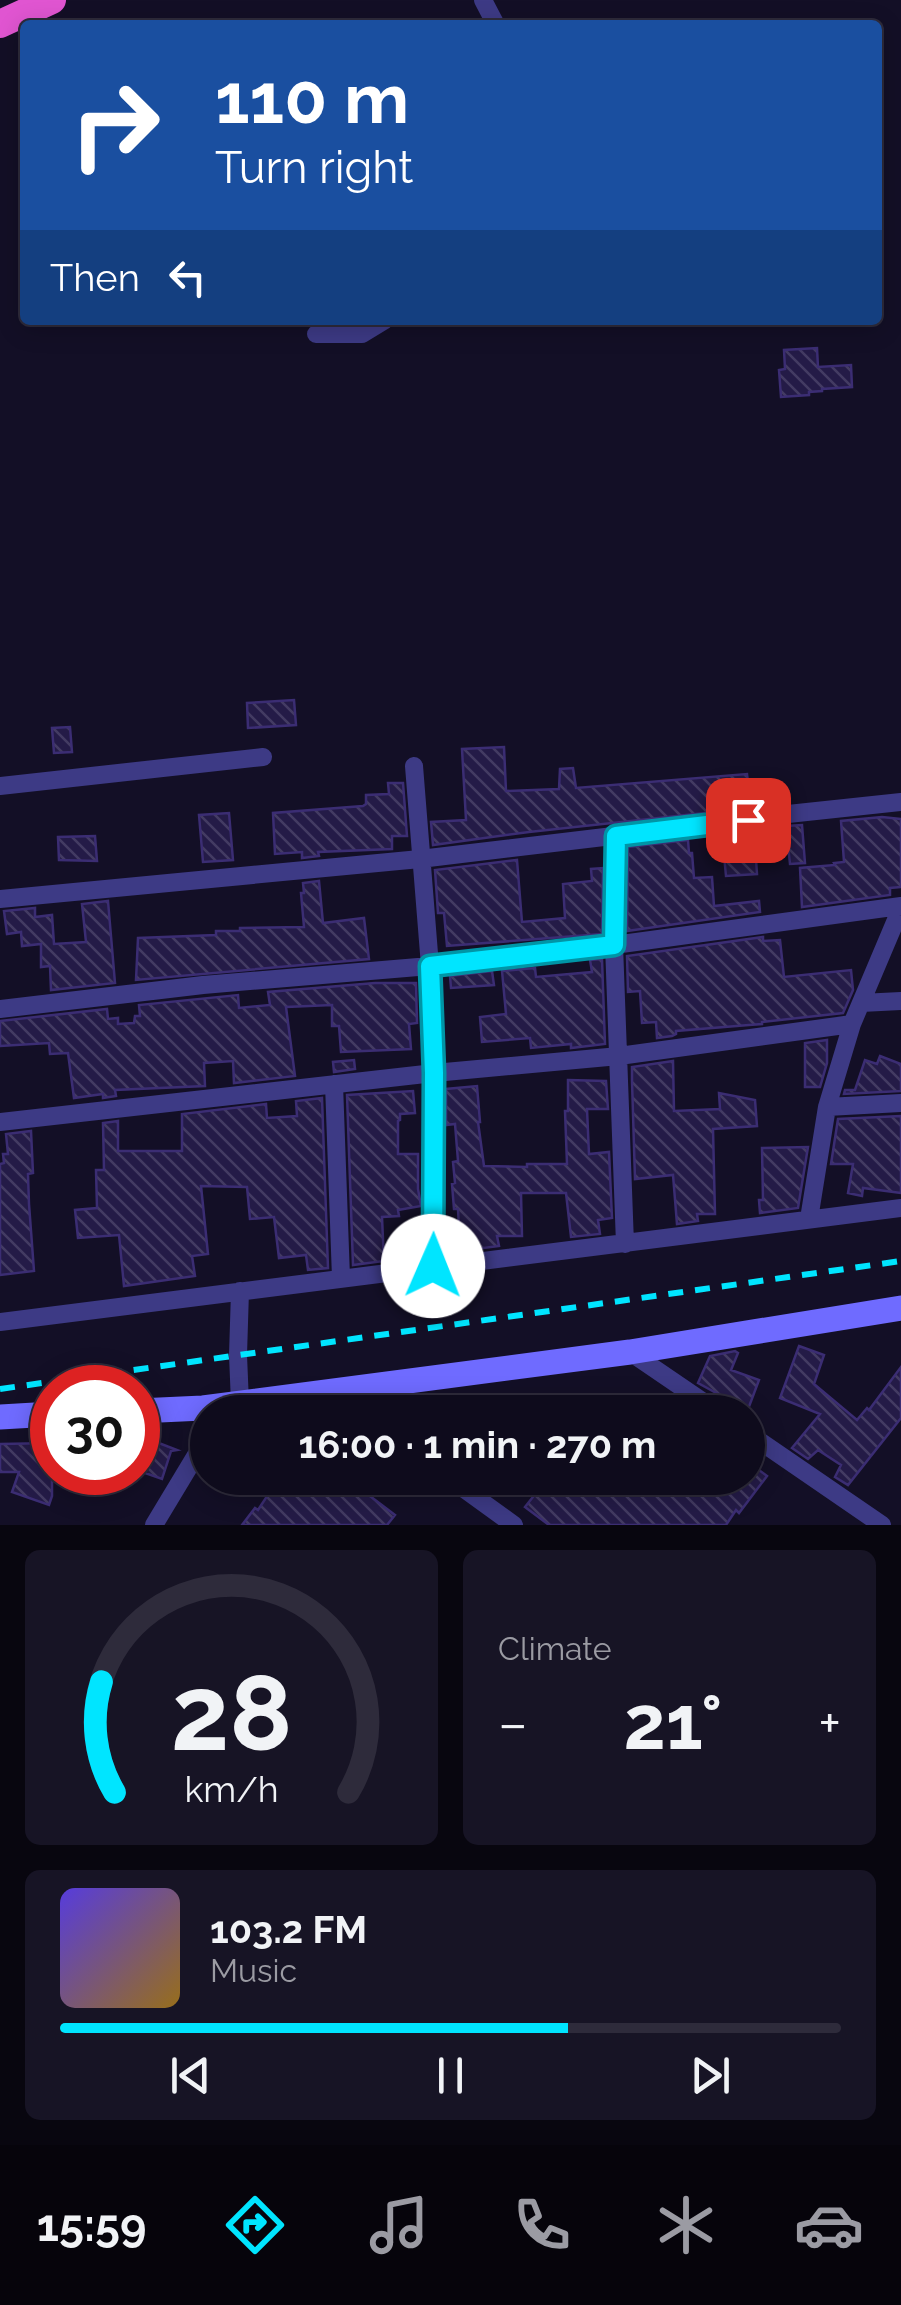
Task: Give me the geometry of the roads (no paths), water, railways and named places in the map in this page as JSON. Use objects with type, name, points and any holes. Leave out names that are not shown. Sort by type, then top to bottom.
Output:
[{"type":"highway","points":[[0,24],[52,0]]},
{"type":"main road","points":[[295,1395],[630,1352],[901,1308]]},
{"type":"main road","points":[[160,1409],[190,1408]]},
{"type":"main road","points":[[0,1417],[30,1415]]},
{"type":"street","points":[[316,334],[362,334],[377,325]]},
{"type":"street","points":[[0,786],[263,757]]},
{"type":"street","points":[[414,766],[430,966],[433,1266]]},
{"type":"street","points":[[788,814],[901,802]]},
{"type":"street","points":[[0,899],[420,859],[748,820]]},
{"type":"street","points":[[616,836],[614,945],[625,1244]]},
{"type":"street","points":[[0,1008],[204,985],[430,966],[901,907],[852,1024],[827,1108],[809,1220]]},
{"type":"street","points":[[862,1002],[901,1001]]},
{"type":"street","points":[[0,1122],[619,1056],[852,1024]]},
{"type":"street","points":[[334,1084],[341,1278]]},
{"type":"street","points":[[827,1108],[901,1103]]},
{"type":"street","points":[[0,1322],[901,1208]]},
{"type":"street","points":[[240,1291],[240,1395]]},
{"type":"street","points":[[630,1352],[693,1395]]},
{"type":"street","points":[[765,1445],[882,1525]]},
{"type":"street","points":[[154,1525],[190,1465]]},
{"type":"street","points":[[473,1495],[514,1525]]},
{"type":"railway","points":[[0,1389],[901,1261]]}]
